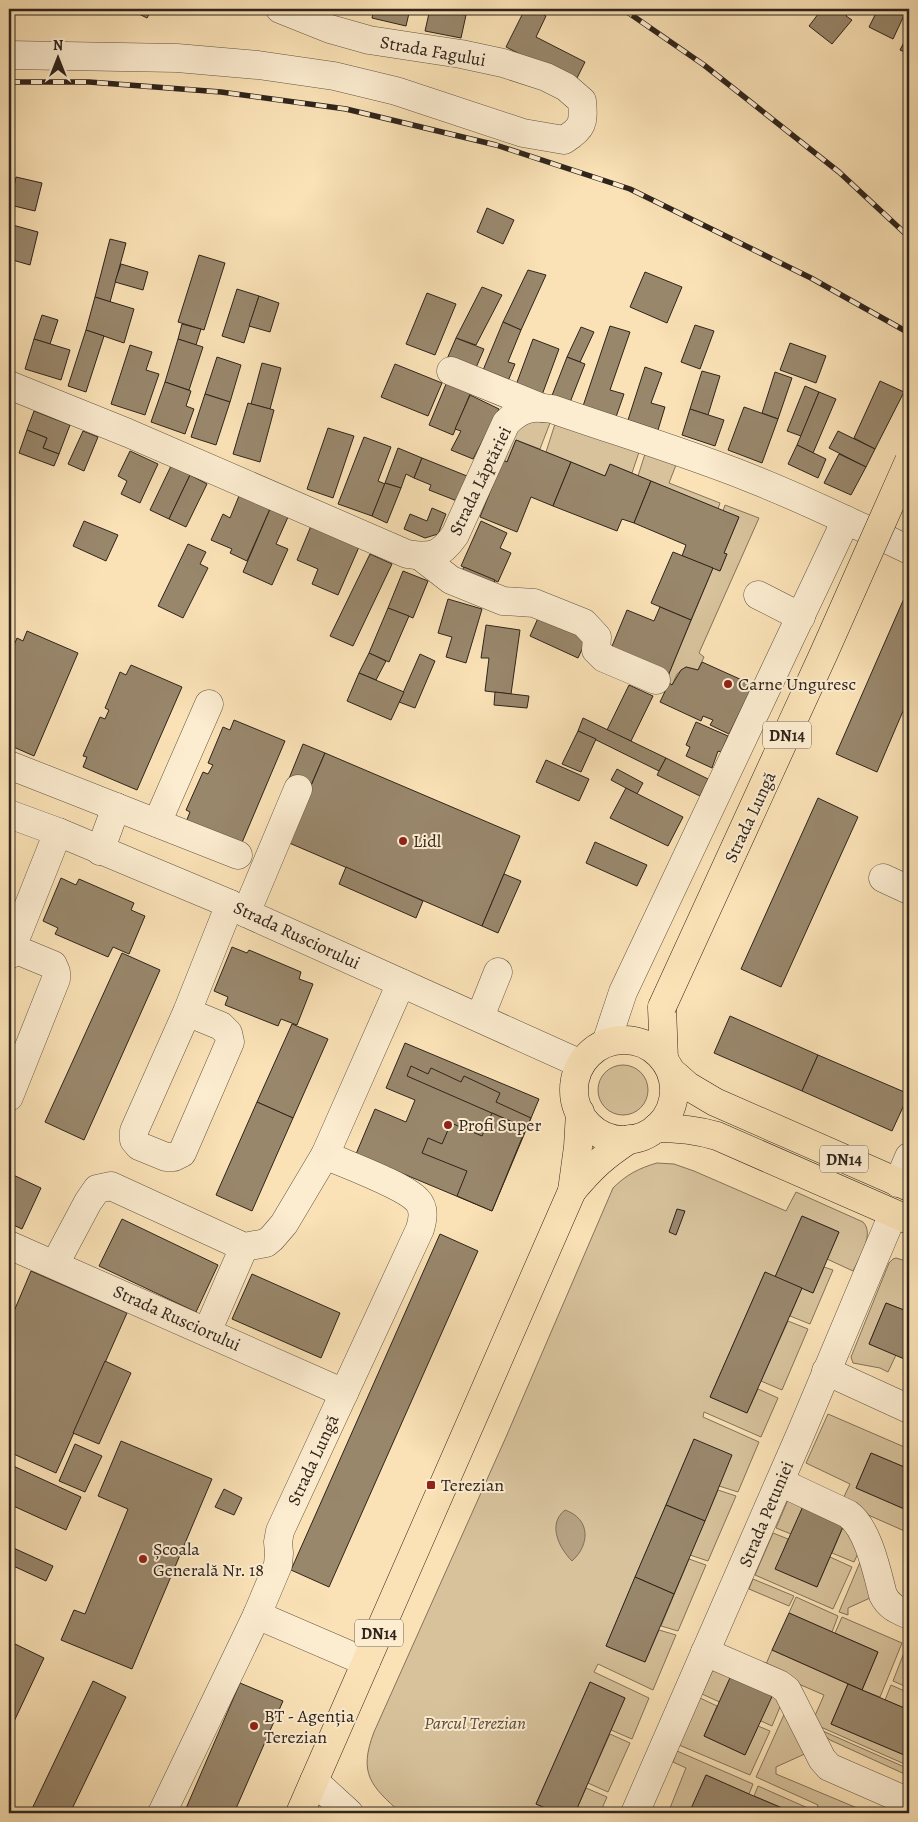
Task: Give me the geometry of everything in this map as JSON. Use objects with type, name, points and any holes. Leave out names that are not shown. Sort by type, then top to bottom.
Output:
[{"type":"main road","name":"Strada Lungă","points":[[619,1042],[651,1022],[662,1008],[909,462]]},
{"type":"main road","name":"Strada Lungă","points":[[662,1008],[667,1065]]},
{"type":"main road","name":"DN14","points":[[656,1128],[644,1136],[630,1139],[615,1139],[601,1134],[588,1125],[580,1112],[575,1096],[575,1080],[581,1064],[592,1052],[619,1042],[644,1044],[655,1051],[688,1086],[715,1102],[904,1185]]},
{"type":"main road","points":[[656,1128],[666,1116],[673,1102],[674,1086],[667,1065]]},
{"type":"main road","name":"DN14","points":[[572,1191],[578,1147],[580,1112]]},
{"type":"main road","points":[[656,1128],[680,1128],[703,1131],[717,1136],[901,1217]]},
{"type":"main road","name":"DN14","points":[[300,1813],[572,1191],[588,1171],[606,1155],[630,1139]]},
{"type":"street","name":"Strada Fagului","points":[[9,55],[177,58],[334,76],[396,91],[523,133],[564,140],[576,132],[584,118],[582,101],[566,87],[546,77],[503,63],[462,54],[369,40],[330,29],[280,9]]},
{"type":"street","points":[[451,371],[542,408]]},
{"type":"street","points":[[9,385],[128,433],[407,554],[420,556],[451,580],[503,601],[534,603],[584,623],[597,637],[596,650],[604,658],[656,680]]},
{"type":"street","name":"Strada Lăptăriei","points":[[420,556],[432,556],[441,552],[455,535],[506,423],[515,414],[527,409],[542,408],[669,448],[749,477],[801,499],[909,550]]},
{"type":"street","points":[[619,1042],[623,992],[846,520]]},
{"type":"street","points":[[758,595],[800,617]]},
{"type":"street","points":[[157,823],[209,704]]},
{"type":"street","points":[[9,765],[238,855]]},
{"type":"street","points":[[187,1012],[221,1026],[228,1033],[230,1042],[182,1153],[166,1156],[139,1146],[134,1140],[134,1131],[187,1012],[298,789]]},
{"type":"street","points":[[100,850],[116,807]]},
{"type":"street","name":"Strada Rusciorului","points":[[9,814],[58,832],[238,909],[581,1064]]},
{"type":"street","points":[[9,1097],[56,979],[53,965],[10,952],[58,832]]},
{"type":"street","points":[[882,878],[909,890]]},
{"type":"street","points":[[480,1017],[498,972]]},
{"type":"street","points":[[55,1264],[88,1202],[97,1189],[111,1186],[244,1246],[266,1243],[284,1224],[326,1155],[401,983]]},
{"type":"street","name":"Strada Lungă","points":[[162,1813],[257,1615],[278,1565],[280,1532],[420,1229],[422,1208],[417,1200],[402,1189],[326,1155]]},
{"type":"street","points":[[904,1185],[909,1157]]},
{"type":"street","name":"Strada Petuniei","points":[[636,1813],[780,1482],[826,1371],[901,1217]]},
{"type":"street","name":"Strada Rusciorului","points":[[9,1245],[344,1393]]},
{"type":"street","points":[[207,1332],[244,1246]]},
{"type":"street","points":[[826,1371],[909,1409]]},
{"type":"street","points":[[780,1482],[854,1518],[866,1540],[882,1596],[894,1608],[909,1615]]},
{"type":"street","points":[[257,1615],[366,1662]]},
{"type":"street","points":[[705,1652],[779,1684],[787,1690],[822,1759],[829,1767],[909,1802]]},
{"type":"street","points":[[314,1781],[349,1813]]},
{"type":"green space","points":[[522,419],[542,420],[550,423],[540,449],[516,440],[507,462],[503,460]]},
{"type":"green space","points":[[555,424],[639,452],[632,473],[610,465],[605,476],[546,452]]},
{"type":"green space","points":[[645,454],[676,465],[669,483],[720,503],[718,509],[638,476]]},
{"type":"green space","points":[[725,505],[759,518],[699,653],[704,657],[698,670],[686,667],[677,674],[672,685],[669,683],[668,676],[713,568],[720,571],[727,554],[724,553],[739,517],[723,511]]},
{"type":"green space","points":[[618,1065],[628,1065],[641,1072],[648,1085],[648,1095],[641,1108],[628,1115],[618,1115],[609,1111],[602,1104],[598,1095],[598,1085],[602,1076],[609,1069]]},
{"type":"green space","name":"Parcul Terezian","points":[[657,1163],[674,1164],[694,1171],[786,1211],[796,1192],[863,1222],[867,1233],[865,1246],[853,1271],[827,1259],[839,1232],[802,1216],[775,1277],[765,1272],[710,1397],[747,1413],[758,1389],[778,1398],[761,1437],[704,1412],[703,1417],[759,1442],[738,1492],[719,1486],[694,1439],[606,1646],[645,1662],[659,1630],[676,1635],[653,1690],[598,1664],[594,1672],[649,1698],[632,1739],[611,1730],[625,1698],[590,1682],[536,1804],[547,1809],[545,1813],[401,1813],[382,1795],[370,1778],[367,1759],[374,1732],[506,1437],[613,1188],[633,1172]]},
{"type":"green space","points":[[896,1258],[909,1262],[909,1312],[886,1303],[869,1344],[896,1355],[888,1372],[880,1368],[853,1363],[851,1357],[889,1263]]},
{"type":"green space","points":[[824,1267],[833,1270],[810,1324],[790,1316],[802,1288],[813,1293]]},
{"type":"green space","points":[[788,1321],[808,1329],[782,1390],[761,1381]]},
{"type":"green space","points":[[828,1414],[909,1449],[909,1469],[871,1453],[856,1488],[909,1511],[909,1533],[841,1503],[850,1484],[806,1463]]},
{"type":"green space","points":[[718,1490],[736,1496],[708,1561],[690,1555]]},
{"type":"green space","points":[[790,1495],[846,1519],[861,1547],[854,1562],[832,1553],[845,1522],[804,1505],[791,1534],[776,1528]]},
{"type":"green space","points":[[773,1533],[788,1539],[776,1569],[817,1587],[830,1557],[852,1567],[833,1609],[755,1575]]},
{"type":"green space","points":[[863,1555],[870,1598],[848,1608],[848,1615],[839,1612]]},
{"type":"green space","points":[[689,1559],[706,1565],[678,1631],[661,1626]]},
{"type":"green space","points":[[753,1579],[794,1596],[789,1606],[749,1589]]},
{"type":"green space","points":[[796,1597],[838,1616],[832,1632],[789,1613]]},
{"type":"green space","points":[[842,1617],[902,1643],[880,1697],[862,1690],[878,1652],[835,1633]]},
{"type":"green space","points":[[907,1645],[909,1646],[909,1688],[893,1681]]},
{"type":"green space","points":[[772,1650],[848,1684],[831,1724],[909,1757],[909,1766],[814,1724],[814,1718],[824,1695],[764,1669]]},
{"type":"green space","points":[[716,1663],[783,1700],[772,1726],[702,1694]]},
{"type":"green space","points":[[891,1685],[909,1693],[909,1710],[885,1700]]},
{"type":"green space","points":[[700,1698],[717,1706],[704,1736],[745,1755],[758,1726],[770,1731],[750,1775],[679,1745]]},
{"type":"green space","points":[[787,1708],[809,1752],[776,1767],[776,1774],[869,1813],[822,1813],[816,1811],[818,1805],[756,1777]]},
{"type":"green space","points":[[816,1728],[909,1769],[909,1776],[830,1740]]},
{"type":"green space","points":[[610,1734],[630,1743],[608,1792],[588,1783]]},
{"type":"green space","points":[[677,1751],[753,1784],[749,1794],[706,1775],[690,1813],[668,1813],[686,1768],[673,1762]]},
{"type":"green space","points":[[758,1786],[810,1809],[809,1813],[794,1813],[754,1796]]},
{"type":"green space","points":[[586,1788],[607,1797],[600,1813],[575,1813]]},
{"type":"shaded area","points":[[565,1510],[574,1514],[580,1520],[585,1533],[582,1548],[572,1561],[559,1543],[556,1529],[557,1522]]},
{"type":"building","points":[[129,9],[152,9],[147,18]]},
{"type":"building","points":[[374,9],[410,9],[406,26],[372,18]]},
{"type":"building","points":[[430,9],[458,9],[457,14],[466,15],[461,38],[425,31]]},
{"type":"building","points":[[525,9],[533,9],[546,16],[536,37],[585,62],[575,82],[506,47]]},
{"type":"building","points":[[822,9],[852,9],[846,16],[852,20],[832,44],[809,26]]},
{"type":"building","points":[[878,9],[907,9],[893,39],[869,27]]},
{"type":"building","points":[[909,33],[909,54],[900,50]]},
{"type":"building","points":[[16,177],[42,183],[35,211],[10,205]]},
{"type":"building","points":[[487,208],[514,220],[503,244],[477,232]]},
{"type":"building","points":[[9,224],[38,232],[30,265],[9,259]]},
{"type":"building","points":[[110,239],[126,243],[110,302],[95,297]]},
{"type":"building","points":[[199,255],[225,263],[204,330],[178,322]]},
{"type":"building","points":[[121,264],[148,272],[143,290],[115,282]]},
{"type":"building","points":[[528,270],[546,275],[521,330],[503,322]]},
{"type":"building","points":[[645,272],[682,287],[667,323],[630,307]]},
{"type":"building","points":[[482,287],[502,295],[476,345],[456,338]]},
{"type":"building","points":[[237,289],[259,296],[244,343],[222,336]]},
{"type":"building","points":[[427,293],[456,304],[435,355],[406,344]]},
{"type":"building","points":[[259,296],[279,303],[270,332],[249,326]]},
{"type":"building","points":[[95,297],[134,309],[124,343],[86,330]]},
{"type":"building","points":[[42,315],[58,320],[50,344],[34,339]]},
{"type":"building","points":[[503,322],[521,330],[508,362],[515,364],[506,386],[481,375]]},
{"type":"building","points":[[182,324],[201,329],[196,345],[178,339]]},
{"type":"building","points":[[695,325],[714,331],[700,369],[681,362]]},
{"type":"building","points":[[610,326],[630,332],[610,390],[624,394],[616,417],[583,406]]},
{"type":"building","points":[[581,327],[594,332],[580,362],[567,357]]},
{"type":"building","points":[[86,330],[104,336],[86,392],[68,386]]},
{"type":"building","points":[[456,338],[484,349],[475,370],[447,359]]},
{"type":"building","points":[[34,339],[70,350],[61,380],[25,369]]},
{"type":"building","points":[[178,339],[203,347],[189,390],[165,382]]},
{"type":"building","points":[[533,339],[559,349],[542,395],[516,385]]},
{"type":"building","points":[[790,343],[826,356],[816,383],[780,370]]},
{"type":"building","points":[[130,345],[152,352],[146,370],[159,374],[145,415],[111,404]]},
{"type":"building","points":[[217,357],[241,365],[230,402],[205,394]]},
{"type":"building","points":[[567,357],[585,364],[569,405],[551,398]]},
{"type":"building","points":[[262,363],[281,368],[270,409],[251,404]]},
{"type":"building","points":[[395,364],[442,383],[428,416],[381,397]]},
{"type":"building","points":[[645,367],[662,373],[651,403],[665,407],[658,430],[628,420]]},
{"type":"building","points":[[702,371],[720,376],[708,415],[690,409]]},
{"type":"building","points":[[775,372],[792,378],[778,419],[762,413]]},
{"type":"building","points":[[449,377],[473,387],[453,435],[429,425]]},
{"type":"building","points":[[880,381],[904,392],[875,449],[854,438]]},
{"type":"building","points":[[165,382],[191,391],[186,406],[194,409],[185,434],[151,422]]},
{"type":"building","points":[[805,386],[819,392],[801,436],[787,431]]},
{"type":"building","points":[[819,392],[836,399],[813,453],[797,445]]},
{"type":"building","points":[[205,394],[230,402],[216,445],[191,437]]},
{"type":"building","points":[[470,395],[499,409],[473,459],[451,450],[461,431],[455,429]]},
{"type":"building","points":[[248,403],[274,410],[260,462],[233,454]]},
{"type":"building","points":[[744,407],[778,419],[762,463],[728,450]]},
{"type":"building","points":[[690,409],[724,420],[715,446],[682,435]]},
{"type":"building","points":[[34,411],[70,425],[59,454],[43,448],[47,438],[27,430]]},
{"type":"building","points":[[328,428],[354,436],[333,498],[307,489]]},
{"type":"building","points":[[27,430],[47,438],[43,448],[59,454],[54,466],[19,453]]},
{"type":"building","points":[[83,431],[98,437],[84,471],[68,464]]},
{"type":"building","points":[[838,431],[875,449],[866,467],[829,448]]},
{"type":"building","points":[[364,437],[391,447],[378,481],[385,484],[372,516],[338,504]]},
{"type":"building","points":[[516,440],[571,462],[553,506],[531,497],[517,532],[480,517],[503,460],[507,462]]},
{"type":"building","points":[[797,445],[826,459],[818,478],[788,464]]},
{"type":"building","points":[[398,448],[422,458],[414,478],[406,474],[401,488],[385,483]]},
{"type":"building","points":[[130,451],[158,464],[140,503],[121,494],[127,481],[118,476]]},
{"type":"building","points":[[839,454],[866,467],[851,495],[824,483]]},
{"type":"building","points":[[422,458],[467,476],[457,501],[429,490],[431,485],[414,478]]},
{"type":"building","points":[[571,462],[605,476],[610,464],[651,481],[634,523],[622,519],[617,531],[553,506]]},
{"type":"building","points":[[171,466],[190,475],[169,519],[150,510]]},
{"type":"building","points":[[190,475],[207,484],[186,527],[169,519]]},
{"type":"building","points":[[651,481],[739,517],[724,553],[727,554],[720,571],[682,556],[686,545],[634,523]]},
{"type":"building","points":[[385,483],[401,488],[387,523],[372,516]]},
{"type":"building","points":[[241,491],[270,509],[247,561],[230,553],[232,549],[211,540],[223,514],[230,518]]},
{"type":"building","points":[[432,508],[446,514],[438,534],[425,538],[404,529],[410,514],[427,521]]},
{"type":"building","points":[[270,509],[288,517],[276,544],[288,549],[272,585],[243,572]]},
{"type":"building","points":[[84,521],[118,535],[106,561],[73,546]]},
{"type":"building","points":[[481,521],[507,533],[500,548],[511,553],[498,582],[461,566]]},
{"type":"building","points":[[311,526],[359,547],[338,595],[312,584],[318,569],[297,560]]},
{"type":"building","points":[[188,544],[206,552],[200,564],[208,568],[183,618],[158,606]]},
{"type":"building","points":[[673,552],[713,568],[691,620],[651,603]]},
{"type":"building","points":[[370,554],[392,564],[353,646],[330,636]]},
{"type":"building","points":[[464,567],[495,580],[493,586],[461,572]]},
{"type":"building","points":[[403,571],[428,581],[413,618],[388,608]]},
{"type":"building","points":[[909,587],[909,697],[877,772],[836,754]]},
{"type":"building","points":[[448,599],[482,609],[466,663],[446,657],[452,637],[438,633]]},
{"type":"building","points":[[660,607],[691,620],[668,676],[610,651],[627,610],[654,621]]},
{"type":"building","points":[[388,608],[409,616],[389,662],[369,653]]},
{"type":"building","points":[[539,616],[587,639],[578,658],[530,636]]},
{"type":"building","points":[[486,625],[520,630],[511,694],[485,691],[489,658],[481,658]]},
{"type":"building","points":[[27,631],[78,653],[34,756],[9,745],[9,657],[17,638],[23,641]]},
{"type":"building","points":[[369,653],[386,661],[376,680],[359,673]]},
{"type":"building","points":[[420,654],[435,661],[415,708],[399,702]]},
{"type":"building","points":[[702,662],[753,685],[729,734],[710,725],[713,720],[703,716],[701,721],[660,702],[669,683],[672,685],[681,670],[686,667],[698,670]]},
{"type":"building","points":[[131,665],[182,687],[137,790],[83,767],[87,757],[83,756],[100,717],[105,719],[109,710],[105,708],[120,672],[126,675]]},
{"type":"building","points":[[359,673],[404,692],[391,720],[347,701]]},
{"type":"building","points":[[629,685],[653,696],[631,741],[607,730]]},
{"type":"building","points":[[495,692],[529,696],[527,708],[494,705]]},
{"type":"building","points":[[583,718],[666,758],[659,771],[578,731]]},
{"type":"building","points":[[234,720],[285,741],[241,845],[186,822],[190,812],[186,810],[203,772],[208,774],[213,765],[208,763],[223,727],[230,730]]},
{"type":"building","points":[[696,722],[728,736],[721,752],[718,751],[712,768],[686,756],[690,747],[686,745]]},
{"type":"building","points":[[578,731],[596,739],[581,772],[562,764]]},
{"type":"building","points":[[303,744],[325,753],[309,790],[288,781]]},
{"type":"building","name":"Lidl","points":[[325,753],[520,836],[482,926],[287,842]]},
{"type":"building","points":[[666,758],[708,779],[700,796],[657,775]]},
{"type":"building","points":[[546,760],[589,779],[579,801],[536,782]]},
{"type":"building","points":[[617,769],[643,783],[637,794],[611,780]]},
{"type":"building","points":[[626,788],[683,817],[668,846],[610,818]]},
{"type":"building","points":[[818,798],[858,817],[781,987],[741,969]]},
{"type":"building","points":[[595,842],[647,865],[637,886],[586,863]]},
{"type":"building","points":[[346,867],[423,901],[416,918],[339,884]]},
{"type":"building","points":[[504,874],[521,881],[498,933],[482,926]]},
{"type":"building","points":[[61,878],[76,885],[79,879],[134,903],[131,910],[145,916],[129,954],[113,947],[108,957],[55,934],[58,928],[43,921]]},
{"type":"building","points":[[232,947],[247,953],[249,950],[301,972],[299,979],[313,984],[297,1025],[281,1019],[278,1026],[225,1005],[228,997],[214,991]]},
{"type":"building","points":[[122,953],[160,970],[84,1140],[45,1122]]},
{"type":"building","points":[[730,1016],[818,1055],[802,1091],[714,1053]]},
{"type":"building","points":[[292,1024],[328,1039],[293,1118],[257,1102]]},
{"type":"building","name":"Profi Super","points":[[405,1043],[539,1099],[492,1211],[356,1154],[375,1109],[406,1122],[415,1100],[386,1088]]},
{"type":"building","points":[[818,1055],[909,1094],[892,1131],[802,1091]]},
{"type":"building","points":[[411,1066],[428,1074],[431,1068],[461,1082],[464,1076],[500,1093],[496,1102],[531,1118],[526,1128],[407,1076]]},
{"type":"building","points":[[257,1102],[293,1118],[252,1211],[216,1195]]},
{"type":"building","points":[[492,1113],[526,1128],[492,1211],[457,1196],[467,1171],[422,1153],[428,1138],[442,1144],[451,1123],[482,1136]]},
{"type":"building","points":[[9,1173],[41,1188],[22,1229],[9,1223]]},
{"type":"building","points":[[677,1209],[685,1211],[676,1235],[669,1232]]},
{"type":"building","points":[[802,1216],[839,1232],[813,1293],[775,1277]]},
{"type":"building","points":[[122,1219],[218,1265],[196,1312],[99,1266]]},
{"type":"building","points":[[440,1234],[478,1251],[329,1587],[291,1570]]},
{"type":"building","points":[[31,1271],[127,1313],[56,1473],[9,1452],[9,1323]]},
{"type":"building","points":[[765,1272],[802,1288],[747,1413],[710,1397]]},
{"type":"building","points":[[252,1274],[340,1313],[321,1358],[232,1319]]},
{"type":"building","points":[[886,1303],[909,1312],[909,1361],[869,1344]]},
{"type":"building","points":[[105,1361],[131,1373],[99,1444],[73,1433]]},
{"type":"building","points":[[694,1439],[732,1455],[705,1521],[666,1505]]},
{"type":"building","name":"Școala Generală Nr. 18","points":[[121,1441],[212,1479],[132,1669],[61,1640],[74,1610],[85,1614],[128,1509],[98,1496]]},
{"type":"building","points":[[75,1444],[102,1456],[85,1492],[59,1481]]},
{"type":"building","points":[[871,1453],[909,1469],[909,1511],[856,1488]]},
{"type":"building","points":[[9,1464],[81,1497],[66,1530],[9,1504]]},
{"type":"building","points":[[224,1489],[242,1498],[234,1515],[215,1507]]},
{"type":"building","points":[[804,1504],[845,1522],[817,1587],[775,1569]]},
{"type":"building","points":[[666,1505],[705,1521],[674,1594],[635,1577]]},
{"type":"building","points":[[9,1546],[53,1566],[46,1581],[9,1564]]},
{"type":"building","points":[[635,1577],[674,1594],[645,1662],[606,1646]]},
{"type":"building","points":[[789,1613],[878,1652],[862,1690],[772,1650]]},
{"type":"building","points":[[15,1644],[44,1658],[9,1732],[9,1657]]},
{"type":"building","points":[[733,1671],[775,1690],[745,1755],[704,1736]]},
{"type":"building","points":[[93,1681],[126,1697],[70,1813],[30,1813]]},
{"type":"building","points":[[590,1682],[625,1698],[575,1813],[557,1813],[536,1804]]},
{"type":"building","points":[[240,1683],[283,1701],[234,1813],[184,1813]]},
{"type":"building","points":[[848,1684],[909,1710],[909,1757],[831,1724]]},
{"type":"building","points":[[706,1775],[749,1794],[794,1813],[689,1813]]},
{"type":"railway","points":[[623,9],[704,65],[839,172],[909,237]]},
{"type":"railway","points":[[9,82],[89,82],[221,92],[346,109],[496,145],[630,189],[811,278],[909,333]]},
{"type":"place","name":"Carne Unguresc","points":[[728,684]]},
{"type":"place","name":"Lidl","points":[[403,841]]},
{"type":"place","name":"Profi Super","points":[[448,1125]]},
{"type":"place","name":"Terezian","points":[[431,1485]]},
{"type":"place","name":"Școala Generală Nr. 18","points":[[143,1559]]},
{"type":"place","name":"BT - Agenția Terezian","points":[[254,1726]]}]
